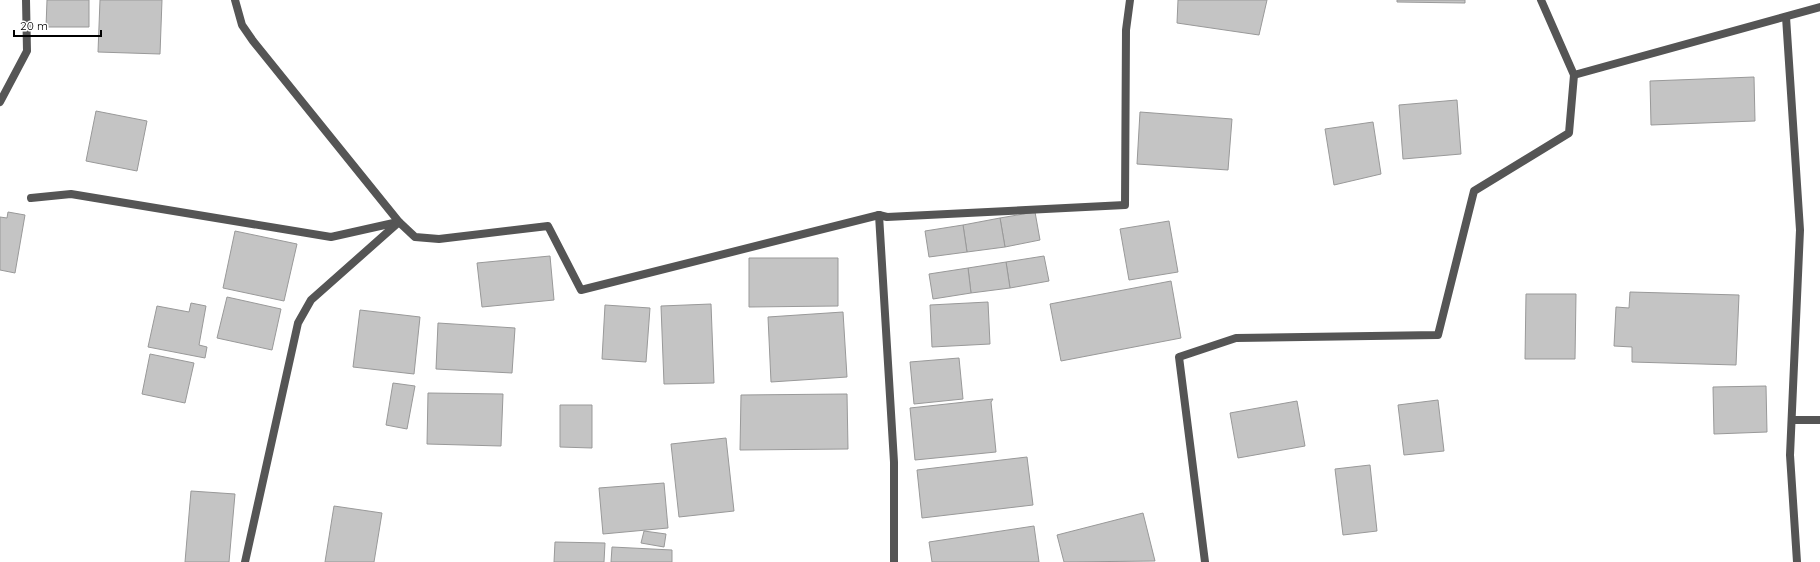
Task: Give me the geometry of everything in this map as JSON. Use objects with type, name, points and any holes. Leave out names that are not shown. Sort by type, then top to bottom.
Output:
[{"type":"street","points":[[0,102],[27,51],[26,0]]},
{"type":"street","points":[[235,0],[242,24],[253,41],[399,222],[415,237],[439,239],[548,226],[581,290],[879,215],[895,217],[1125,205],[1126,30],[1130,0]]},
{"type":"street","points":[[1205,562],[1179,357],[1236,338],[1438,335],[1474,192],[1568,133],[1574,75],[1541,0]]},
{"type":"street","points":[[1574,75],[1820,8]]},
{"type":"street","points":[[1786,17],[1800,230],[1790,455],[1797,562]]},
{"type":"street","points":[[31,198],[71,194],[331,237],[399,222]]},
{"type":"street","points":[[879,215],[894,462],[894,562]]},
{"type":"street","points":[[244,562],[298,323],[312,300],[399,222]]},
{"type":"street","points":[[1792,420],[1820,420]]},
{"type":"building","points":[[47,0],[89,0],[89,27],[46,27]]},
{"type":"building","points":[[100,0],[162,0],[160,54],[98,52]]},
{"type":"building","points":[[1178,0],[1267,0],[1259,35],[1177,23]]},
{"type":"building","points":[[1397,0],[1465,0],[1465,3],[1397,2]]},
{"type":"building","points":[[1754,77],[1755,121],[1651,125],[1650,81]]},
{"type":"building","points":[[1457,100],[1461,154],[1403,159],[1399,105]]},
{"type":"building","points":[[96,111],[147,121],[137,171],[86,161]]},
{"type":"building","points":[[1140,112],[1232,119],[1228,170],[1137,164]]},
{"type":"building","points":[[1373,122],[1381,174],[1334,185],[1325,129]]},
{"type":"building","points":[[8,212],[25,215],[15,273],[0,270],[0,217],[7,218]]},
{"type":"building","points":[[1035,212],[1040,240],[1005,247],[1000,218]]},
{"type":"building","points":[[1000,218],[1005,247],[967,252],[963,225]]},
{"type":"building","points":[[1169,221],[1178,272],[1129,280],[1120,229]]},
{"type":"building","points":[[963,225],[967,252],[929,257],[925,231]]},
{"type":"building","points":[[235,231],[297,244],[284,301],[223,288]]},
{"type":"building","points":[[550,256],[554,300],[482,307],[477,263]]},
{"type":"building","points":[[1044,256],[1049,281],[1010,288],[1006,262]]},
{"type":"building","points":[[749,258],[838,258],[838,306],[749,307]]},
{"type":"building","points":[[1006,262],[1010,288],[971,293],[968,268]]},
{"type":"building","points":[[968,268],[971,293],[933,299],[929,274]]},
{"type":"building","points":[[1171,281],[1181,338],[1061,361],[1050,304]]},
{"type":"building","points":[[1630,292],[1739,295],[1736,365],[1632,362],[1632,347],[1614,346],[1616,307],[1629,308]]},
{"type":"building","points":[[1526,294],[1576,294],[1575,359],[1525,359]]},
{"type":"building","points":[[227,297],[281,309],[272,350],[217,338]]},
{"type":"building","points":[[988,302],[990,344],[932,347],[930,305]]},
{"type":"building","points":[[191,303],[206,306],[199,345],[207,347],[205,358],[148,347],[157,306],[189,312]]},
{"type":"building","points":[[711,304],[714,383],[664,384],[661,306]]},
{"type":"building","points":[[605,305],[650,308],[646,362],[602,359]]},
{"type":"building","points":[[360,310],[420,317],[414,374],[353,367]]},
{"type":"building","points":[[843,312],[847,377],[771,382],[768,317]]},
{"type":"building","points":[[438,323],[515,328],[512,373],[436,369]]},
{"type":"building","points":[[150,354],[194,363],[185,403],[142,394]]},
{"type":"building","points":[[959,358],[963,399],[914,404],[910,362]]},
{"type":"building","points":[[393,383],[415,386],[407,429],[386,425]]},
{"type":"building","points":[[1766,386],[1767,432],[1714,434],[1713,387]]},
{"type":"building","points":[[428,393],[503,394],[501,446],[427,444]]},
{"type":"building","points":[[847,394],[848,449],[740,450],[741,395]]},
{"type":"building","points":[[993,399],[991,402],[996,452],[915,460],[910,408]]},
{"type":"building","points":[[1438,400],[1444,451],[1404,455],[1398,405]]},
{"type":"building","points":[[1297,401],[1305,446],[1238,458],[1230,413]]},
{"type":"building","points":[[560,405],[592,405],[592,448],[560,447]]},
{"type":"building","points":[[726,438],[734,511],[679,517],[671,444]]},
{"type":"building","points":[[1027,457],[1033,505],[922,518],[917,470]]},
{"type":"building","points":[[1370,465],[1377,531],[1343,535],[1335,469]]},
{"type":"building","points":[[664,483],[668,528],[603,534],[599,488]]},
{"type":"building","points":[[191,491],[235,494],[229,562],[185,562]]},
{"type":"building","points":[[334,506],[382,513],[374,562],[325,562]]},
{"type":"building","points":[[1143,513],[1155,561],[1064,562],[1057,535]]},
{"type":"building","points":[[1034,526],[1039,562],[932,562],[929,542]]},
{"type":"building","points":[[644,531],[666,534],[664,547],[641,543]]},
{"type":"building","points":[[555,542],[605,543],[604,562],[554,562]]},
{"type":"building","points":[[612,547],[672,550],[672,562],[611,562]]}]
